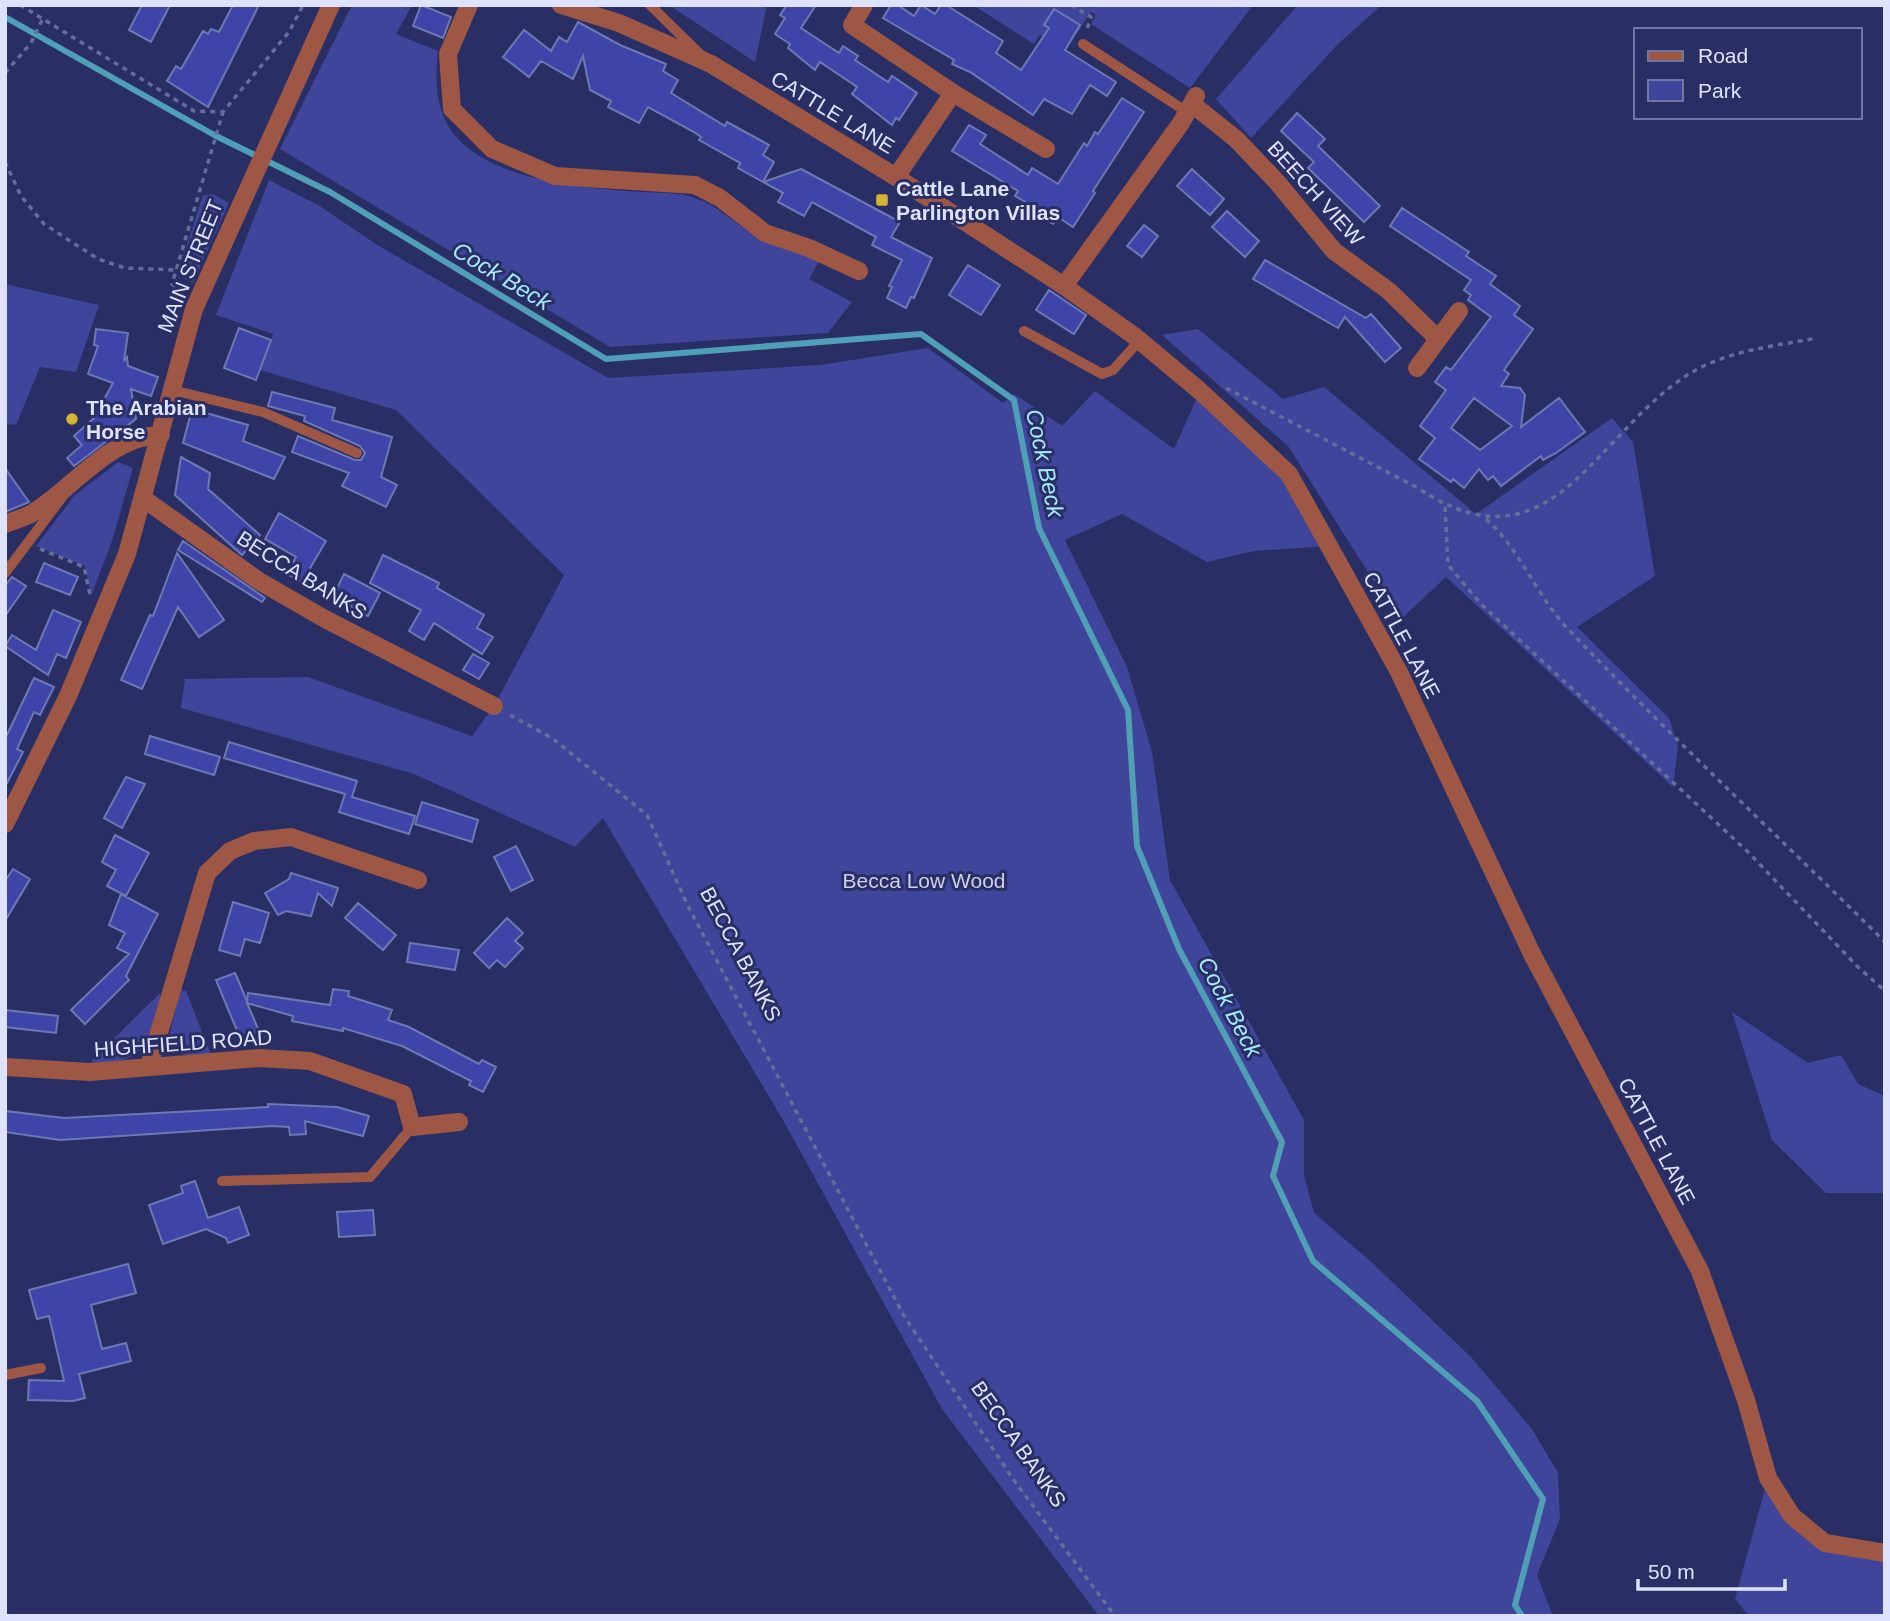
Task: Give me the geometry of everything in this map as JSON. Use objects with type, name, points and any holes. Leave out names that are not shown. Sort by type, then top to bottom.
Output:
[{"type":"street","name":"MAIN STREET","points":[[5,824],[68,696],[127,554],[194,309],[285,101],[331,5]]},
{"type":"street","points":[[469,5],[448,54],[452,109],[492,149],[555,176],[695,185],[720,198],[765,233],[809,248],[859,271]]},
{"type":"street","name":"CATTLE LANE","points":[[561,5],[619,23],[711,64],[896,177],[1064,286],[1140,340],[1200,391],[1289,474],[1399,672],[1532,954],[1700,1272],[1746,1400],[1768,1478],[1792,1516],[1825,1543],[1885,1553]]},
{"type":"street","points":[[864,5],[852,25],[953,93],[1046,149]]},
{"type":"street","points":[[896,177],[953,93]]},
{"type":"street","points":[[1064,286],[1192,104]]},
{"type":"street","name":"BEECH VIEW","points":[[1192,104],[1236,139],[1278,182],[1334,251],[1389,291],[1438,340]]},
{"type":"street","points":[[1417,368],[1459,311]]},
{"type":"street","points":[[5,524],[31,514],[71,482],[144,435],[160,435]]},
{"type":"street","name":"BECCA BANKS","points":[[144,499],[260,581],[337,625],[494,706]]},
{"type":"street","points":[[149,1066],[207,873],[230,850],[254,841],[291,837],[418,880]]},
{"type":"street","name":"HIGHFIELD ROAD","points":[[5,1067],[90,1072],[259,1058],[310,1061],[403,1094],[412,1127]]},
{"type":"street","points":[[412,1127],[459,1122]]},
{"type":"lane","points":[[650,5],[711,64]]},
{"type":"lane","points":[[1083,44],[1192,104]]},
{"type":"lane","points":[[1024,331],[1102,374],[1113,370],[1140,340]]},
{"type":"lane","points":[[172,390],[263,412],[357,453]]},
{"type":"lane","points":[[5,573],[71,482]]},
{"type":"lane","points":[[222,1181],[370,1177],[412,1127]]},
{"type":"lane","points":[[5,1375],[41,1368]]},
{"type":"path","points":[[20,5],[194,111],[223,111]]},
{"type":"path","points":[[194,309],[184,293],[172,284],[210,164],[223,111],[289,32],[303,5]]},
{"type":"path","points":[[1071,5],[1091,17],[1083,44]]},
{"type":"path","points":[[5,74],[24,51],[43,18]]},
{"type":"path","points":[[5,162],[22,196],[44,223],[99,259],[125,268],[176,270]]},
{"type":"path","points":[[1219,385],[1418,488],[1446,507],[1484,517],[1517,516],[1537,509],[1569,485],[1679,380],[1710,362],[1751,350],[1817,338]]},
{"type":"path","points":[[1446,507],[1448,565],[1482,605],[1707,813],[1885,991]]},
{"type":"path","points":[[1484,517],[1502,533],[1556,617],[1703,768],[1783,841],[1885,942]]},
{"type":"path","points":[[28,544],[84,567],[90,598],[105,604]]},
{"type":"path","name":"BECCA BANKS","points":[[494,706],[552,738],[647,815],[687,904],[904,1316],[1013,1479],[1115,1616]]},
{"type":"green space","points":[[352,5],[412,5],[396,34],[438,51],[436,80],[441,109],[455,136],[479,156],[510,170],[545,180],[583,187],[681,194],[703,202],[761,238],[820,260],[809,279],[852,302],[828,333],[610,347],[280,149]]},
{"type":"green space","points":[[669,5],[767,5],[755,62]]},
{"type":"green space","points":[[973,5],[1253,5],[1190,88],[1091,24],[1096,15],[1091,12],[1065,51],[1040,35],[1034,44]]},
{"type":"green space","points":[[1298,5],[1382,5],[1339,43],[1251,138],[1216,99]]},
{"type":"green space","name":"Becca Low Wood","points":[[269,180],[318,205],[379,246],[608,378],[820,365],[928,348],[1003,403],[1014,394],[1062,426],[1095,391],[1174,449],[1200,391],[1289,474],[1328,546],[1254,551],[1207,562],[1122,514],[1065,540],[1127,667],[1152,752],[1170,880],[1304,1120],[1304,1175],[1314,1213],[1368,1259],[1471,1357],[1532,1429],[1558,1473],[1560,1519],[1537,1575],[1553,1616],[1099,1616],[942,1409],[783,1120],[603,818],[575,847],[414,774],[181,708],[185,679],[308,677],[472,736],[494,706],[564,575],[396,410],[260,370],[273,334],[216,315]]},
{"type":"green space","points":[[213,194],[229,203],[193,283],[185,279],[179,269],[203,195]]},
{"type":"green space","points":[[5,284],[99,305],[76,372],[40,367],[16,425],[5,424]]},
{"type":"green space","points":[[1198,329],[1283,399],[1324,387],[1476,514],[1612,418],[1633,442],[1655,576],[1577,627],[1669,718],[1678,747],[1673,787],[1446,577],[1399,621],[1288,446],[1162,335]]},
{"type":"green space","points":[[118,462],[133,468],[112,541],[91,596],[85,566],[36,546],[75,495]]},
{"type":"green space","points":[[180,990],[186,991],[211,1055],[181,1054],[168,1041]]},
{"type":"green space","points":[[160,993],[151,1032],[141,1050],[127,1059],[93,1064],[92,1060]]},
{"type":"green space","points":[[1732,1012],[1808,1063],[1841,1055],[1858,1084],[1885,1096],[1885,1193],[1826,1193],[1772,1140]]},
{"type":"green space","points":[[1768,1478],[1825,1543],[1885,1553],[1885,1616],[1749,1616],[1735,1599]]},
{"type":"building","points":[[142,5],[170,5],[151,42],[129,30]]},
{"type":"building","points":[[233,5],[259,5],[208,107],[167,81],[176,66],[181,69],[203,31],[208,34],[211,29],[219,32]]},
{"type":"building","points":[[421,5],[451,17],[443,38],[413,26]]},
{"type":"building","points":[[787,5],[816,5],[801,28],[839,53],[843,46],[858,56],[855,60],[888,82],[892,76],[917,93],[899,120],[896,118],[892,125],[852,94],[857,87],[820,62],[815,70],[788,48],[790,44],[775,34],[785,18],[780,15]]},
{"type":"building","points":[[891,5],[898,5],[914,16],[921,5],[935,14],[941,5],[946,5],[1003,41],[996,53],[1021,70],[1049,28],[1044,25],[1054,9],[1080,25],[1065,50],[1116,82],[1107,96],[1090,85],[1072,114],[1044,99],[1033,115],[970,72],[952,64],[954,60],[883,18]]},
{"type":"building","points":[[578,22],[620,45],[666,64],[663,71],[678,80],[671,93],[725,126],[727,122],[769,145],[763,155],[774,162],[763,182],[738,168],[740,163],[699,140],[701,137],[694,132],[648,107],[639,123],[608,107],[611,101],[590,90],[583,56],[573,79],[541,61],[529,77],[503,57],[524,30],[551,51],[559,37],[567,42]]},
{"type":"building","points":[[1122,98],[1144,112],[1073,227],[1058,217],[1053,224],[1015,196],[1018,191],[952,151],[969,125],[986,135],[980,144],[1028,175],[1032,168],[1058,184],[1084,143],[1087,146],[1095,132],[1098,134]]},
{"type":"building","points":[[1297,113],[1325,139],[1318,146],[1380,206],[1364,222],[1308,168],[1314,162],[1281,131]]},
{"type":"building","points":[[801,169],[900,222],[891,237],[932,258],[914,298],[911,297],[906,308],[887,298],[892,287],[889,286],[902,260],[872,245],[876,237],[812,202],[804,216],[778,202],[783,193],[763,182]]},
{"type":"building","points":[[1192,169],[1224,199],[1210,215],[1177,186]]},
{"type":"building","points":[[1402,208],[1469,252],[1466,256],[1496,276],[1490,284],[1520,306],[1514,315],[1533,329],[1504,370],[1509,374],[1501,386],[1520,388],[1525,395],[1521,427],[1559,398],[1585,432],[1556,453],[1543,460],[1541,456],[1501,486],[1493,476],[1488,480],[1479,469],[1464,488],[1419,459],[1435,438],[1420,426],[1446,390],[1435,382],[1446,367],[1451,370],[1491,317],[1468,300],[1471,295],[1464,290],[1471,280],[1390,226]],"holes":[[[1474,398],[1512,426],[1480,450],[1451,428]]]},
{"type":"building","points":[[1227,211],[1259,241],[1245,257],[1212,227]]},
{"type":"building","points":[[1144,225],[1158,236],[1142,257],[1127,246]]},
{"type":"building","points":[[1265,260],[1366,318],[1371,314],[1401,348],[1385,362],[1345,317],[1338,328],[1253,279]]},
{"type":"building","points":[[968,265],[1000,285],[981,315],[949,295]]},
{"type":"building","points":[[1049,290],[1086,315],[1074,334],[1036,310]]},
{"type":"building","points":[[239,328],[271,340],[256,380],[224,368]]},
{"type":"building","points":[[96,329],[128,333],[124,361],[127,357],[128,366],[158,377],[151,396],[131,389],[136,419],[74,466],[67,458],[82,445],[74,436],[94,418],[113,383],[88,374],[98,346],[94,345]]},
{"type":"building","points":[[272,392],[335,408],[332,420],[392,437],[381,477],[397,485],[386,507],[342,486],[349,473],[292,452],[298,436],[355,460],[361,460],[365,453],[360,446],[304,421],[305,416],[268,406]]},
{"type":"building","points":[[192,409],[248,425],[243,441],[285,457],[274,479],[183,443]]},
{"type":"building","points":[[181,457],[210,473],[208,489],[260,535],[242,555],[175,495]]},
{"type":"building","points":[[5,468],[29,502],[5,512]]},
{"type":"building","points":[[279,513],[326,541],[302,582],[287,574],[296,557],[265,539]]},
{"type":"building","points":[[183,541],[265,598],[262,602],[178,550]]},
{"type":"building","points":[[177,553],[224,620],[199,637],[178,607],[142,689],[121,680],[150,615],[153,616]]},
{"type":"building","points":[[383,555],[439,583],[437,588],[484,615],[477,628],[493,637],[482,654],[434,623],[424,640],[409,631],[421,610],[370,583]]},
{"type":"building","points":[[44,563],[78,577],[70,595],[36,582]]},
{"type":"building","points":[[344,574],[380,593],[368,616],[333,596]]},
{"type":"building","points":[[12,577],[26,586],[5,616],[5,586]]},
{"type":"building","points":[[53,610],[81,622],[66,658],[57,654],[48,675],[5,646],[12,635],[36,650]]},
{"type":"building","points":[[473,654],[489,663],[479,679],[463,670]]},
{"type":"building","points":[[34,678],[54,687],[40,715],[34,712],[17,749],[23,752],[5,787],[5,739]]},
{"type":"building","points":[[150,736],[220,757],[214,775],[145,754]]},
{"type":"building","points":[[229,742],[357,781],[352,797],[415,816],[409,834],[339,812],[345,794],[224,758]]},
{"type":"building","points":[[126,777],[145,784],[122,828],[104,818]]},
{"type":"building","points":[[422,802],[478,820],[472,842],[415,824]]},
{"type":"building","points":[[115,835],[149,853],[126,896],[107,886],[116,870],[102,862]]},
{"type":"building","points":[[516,846],[533,880],[511,891],[494,857]]},
{"type":"building","points":[[13,869],[30,879],[5,921],[5,881]]},
{"type":"building","points":[[291,873],[338,888],[332,906],[318,893],[311,916],[286,911],[278,915],[265,893],[289,879]]},
{"type":"building","points":[[121,894],[158,914],[126,976],[129,980],[85,1024],[71,1010],[129,954],[117,948],[125,933],[109,925]]},
{"type":"building","points":[[233,902],[269,913],[260,943],[245,939],[240,956],[219,950]]},
{"type":"building","points":[[358,903],[396,935],[383,950],[345,918]]},
{"type":"building","points":[[507,918],[523,933],[515,941],[523,948],[505,967],[497,960],[489,968],[474,953]]},
{"type":"building","points":[[410,943],[459,950],[455,970],[407,962]]},
{"type":"building","points":[[235,973],[247,1001],[248,993],[330,1005],[333,989],[349,991],[348,996],[392,1010],[388,1020],[409,1027],[479,1064],[482,1060],[496,1067],[483,1092],[469,1085],[471,1081],[402,1046],[343,1028],[343,1031],[292,1021],[293,1016],[247,1003],[259,1031],[240,1038],[216,980]]},
{"type":"building","points":[[5,1010],[58,1016],[56,1033],[5,1027]]},
{"type":"building","points":[[268,1104],[337,1107],[369,1116],[363,1136],[305,1121],[306,1134],[290,1135],[289,1127],[271,1126],[60,1140],[5,1132],[5,1111],[64,1118],[268,1107]]},
{"type":"building","points":[[195,1181],[208,1218],[239,1207],[249,1235],[228,1243],[226,1238],[206,1229],[163,1244],[149,1205],[183,1193],[181,1186]]},
{"type":"building","points":[[373,1210],[375,1235],[339,1237],[337,1212]]},
{"type":"building","points":[[128,1264],[136,1293],[91,1305],[102,1349],[126,1343],[131,1361],[79,1374],[85,1398],[73,1401],[28,1400],[29,1380],[64,1381],[49,1316],[37,1319],[29,1290]]},
{"type":"waterway","name":"Cock Beck","points":[[5,17],[216,136],[330,192],[606,359],[921,334],[1014,400],[1039,528],[1128,710],[1137,846],[1179,949],[1282,1142],[1273,1176],[1313,1261],[1477,1401],[1543,1499],[1515,1605],[1522,1616]]},
{"type":"place","name":"Cattle Lane Parlington Villas","points":[[882,200]]},
{"type":"place","name":"The Arabian Horse","points":[[72,419]]}]
